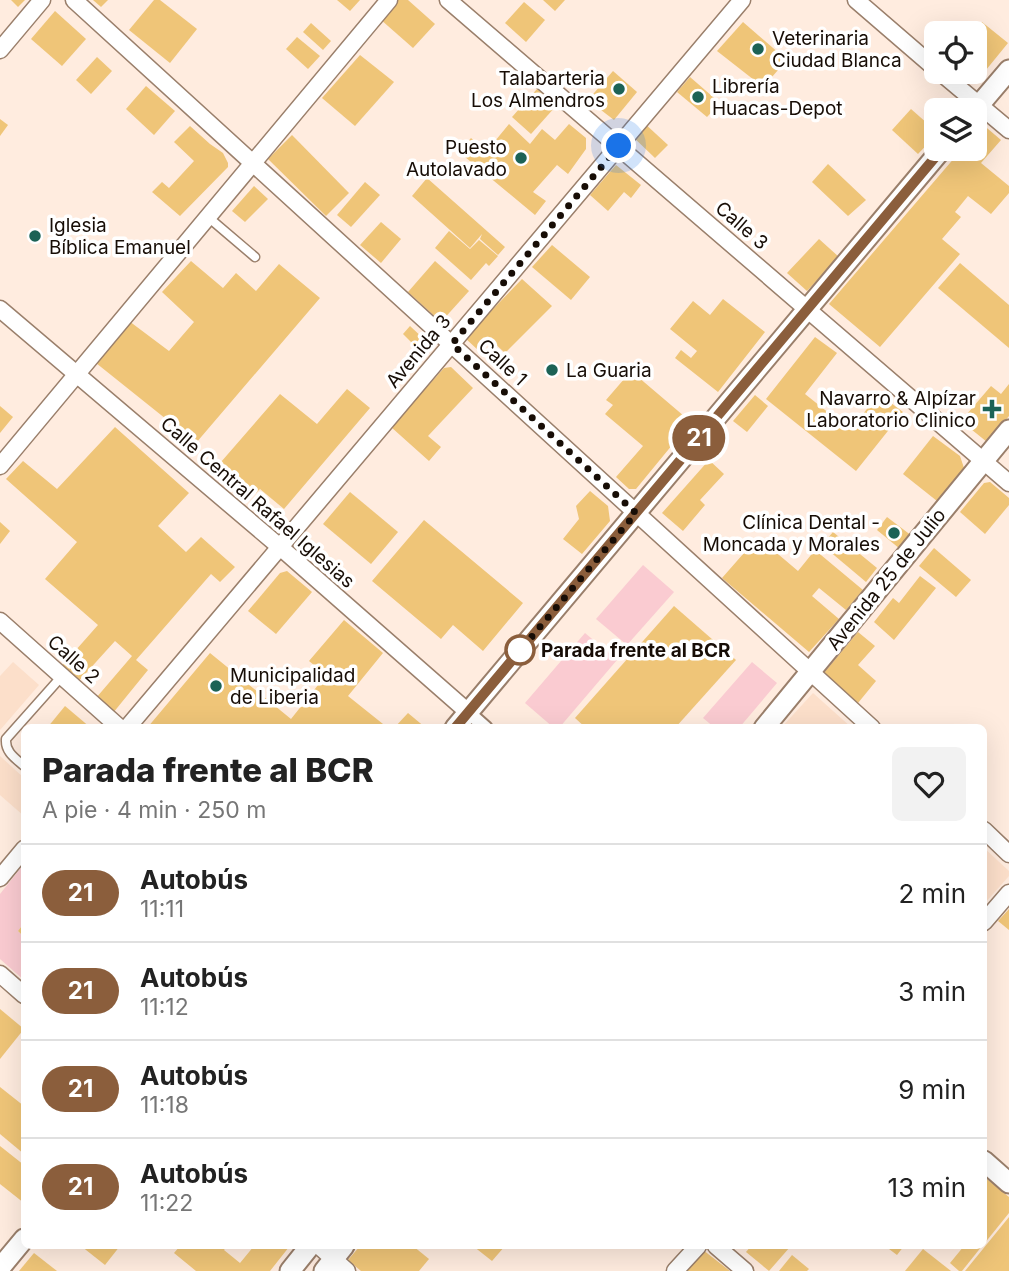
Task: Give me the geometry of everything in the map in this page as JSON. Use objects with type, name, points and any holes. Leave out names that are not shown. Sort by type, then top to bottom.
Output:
[{"type":"street","points":[[0,50],[42,0]]},
{"type":"street","name":"Calle 1","points":[[74,0],[868,724]]},
{"type":"street","points":[[0,466],[389,0]]},
{"type":"street","name":"Calle 3","points":[[448,0],[1009,483]]},
{"type":"street","name":"Avenida 3","points":[[130,724],[742,0]]},
{"type":"street","points":[[856,0],[924,58]]},
{"type":"street","points":[[985,98],[1009,70]]},
{"type":"street","points":[[952,84],[967,98]]},
{"type":"street","points":[[987,115],[1009,130]]},
{"type":"street","points":[[458,724],[932,161]]},
{"type":"street","name":"Calle Central Rafael Iglesias","points":[[0,309],[280,547],[482,724]]},
{"type":"street","name":"Avenida 25 de Julio","points":[[767,724],[1009,430]]},
{"type":"street","name":"Calle 2","points":[[0,621],[116,724]]},
{"type":"street","points":[[987,833],[1009,854]]},
{"type":"street","points":[[0,878],[21,853]]},
{"type":"street","points":[[987,919],[1009,893]]},
{"type":"street","points":[[0,974],[21,992]]},
{"type":"street","points":[[987,1164],[1009,1182]]},
{"type":"street","points":[[0,1268],[21,1243]]},
{"type":"street","points":[[290,1271],[308,1249]]},
{"type":"street","points":[[676,1271],[695,1249]]},
{"type":"street","points":[[719,1249],[745,1271]]},
{"type":"lane","points":[[208,217],[255,257]]},
{"type":"lane","points":[[21,763],[10,753],[6,738],[62,676]]},
{"type":"shaded area","points":[[643,565],[674,592],[627,645],[596,619]]},
{"type":"shaded area","points":[[585,633],[617,660],[562,724],[549,724],[525,703]]},
{"type":"shaded area","points":[[13,662],[39,685],[0,730],[0,676]]},
{"type":"shaded area","points":[[752,662],[777,683],[742,724],[710,724],[703,718]]},
{"type":"shaded area","points":[[813,693],[848,724],[785,724]]},
{"type":"shaded area","points":[[0,756],[21,775],[21,813],[0,795]]},
{"type":"shaded area","points":[[987,851],[1009,871],[1009,876],[987,901]]},
{"type":"shaded area","points":[[21,868],[21,927],[18,931],[21,934],[21,977],[0,959],[0,894]]},
{"type":"building","points":[[11,0],[25,0],[18,7]]},
{"type":"building","points":[[93,0],[108,0],[101,7]]},
{"type":"building","points":[[154,0],[160,0],[197,29],[170,63],[129,30]]},
{"type":"building","points":[[337,0],[360,0],[350,11]]},
{"type":"building","points":[[398,0],[408,0],[435,24],[413,48],[380,19]]},
{"type":"building","points":[[543,0],[565,0],[555,11]]},
{"type":"building","points":[[524,2],[545,20],[526,42],[505,23]]},
{"type":"building","points":[[55,11],[86,39],[62,66],[31,39]]},
{"type":"building","points":[[743,22],[787,60],[763,87],[717,51]]},
{"type":"building","points":[[311,23],[331,41],[323,50],[303,32]]},
{"type":"building","points":[[987,26],[1008,43],[987,69]]},
{"type":"building","points":[[297,37],[320,56],[308,69],[286,49]]},
{"type":"building","points":[[360,55],[394,82],[355,126],[322,98]]},
{"type":"building","points":[[97,57],[112,71],[91,94],[76,80]]},
{"type":"building","points":[[613,71],[637,92],[614,120],[588,100]]},
{"type":"building","name":"Librería Huacas-Depot","points":[[690,77],[720,103],[707,117],[677,92]]},
{"type":"building","points":[[146,86],[175,111],[154,135],[126,109]]},
{"type":"building","points":[[537,89],[556,106],[531,134],[512,117]]},
{"type":"building","points":[[911,109],[924,120],[924,148],[918,154],[892,130]]},
{"type":"building","points":[[0,119],[8,125],[0,136]]},
{"type":"building","points":[[643,122],[668,145],[655,158],[631,135]]},
{"type":"building","points":[[509,124],[530,144],[542,129],[555,140],[569,124],[586,138],[586,149],[568,174],[557,165],[533,192],[546,201],[535,215],[459,152],[471,138],[486,152]]},
{"type":"building","points":[[190,126],[223,153],[228,167],[180,216],[152,192],[162,182],[169,188],[194,161],[174,142]]},
{"type":"building","points":[[987,128],[1001,140],[987,156]]},
{"type":"building","points":[[292,135],[349,193],[326,216],[268,159]]},
{"type":"building","points":[[952,161],[983,161],[981,163],[1009,186],[1009,193],[991,214],[968,196],[955,212],[961,217],[942,239],[960,254],[880,347],[829,304]]},
{"type":"building","points":[[828,164],[866,200],[848,216],[812,182]]},
{"type":"building","points":[[616,165],[641,185],[631,198],[624,192],[608,211],[590,195]]},
{"type":"building","points":[[427,178],[505,247],[498,255],[480,239],[482,234],[470,248],[412,196]]},
{"type":"building","points":[[365,182],[380,195],[351,227],[337,215]]},
{"type":"building","points":[[254,186],[268,199],[245,222],[232,211]]},
{"type":"building","points":[[381,222],[401,239],[381,263],[360,245]]},
{"type":"building","points":[[449,231],[470,249],[479,240],[498,256],[489,266],[486,263],[471,280],[435,248]]},
{"type":"building","points":[[819,239],[839,257],[807,291],[787,273]]},
{"type":"building","points":[[552,245],[590,277],[571,300],[532,267]]},
{"type":"building","points":[[191,261],[223,288],[236,273],[256,291],[279,264],[320,298],[196,443],[96,363],[129,321],[169,351],[194,322],[162,292]]},
{"type":"building","points":[[435,261],[469,291],[441,322],[408,292]]},
{"type":"building","points":[[960,263],[1009,305],[1009,348],[938,288]]},
{"type":"building","points":[[522,279],[552,306],[505,353],[491,340],[479,351],[465,338]]},
{"type":"building","points":[[723,299],[765,332],[718,392],[675,358],[681,350],[691,358],[697,351],[670,329],[693,301],[710,315]]},
{"type":"building","points":[[410,326],[425,340],[417,348],[403,334]]},
{"type":"building","points":[[815,337],[837,353],[805,394],[850,430],[879,394],[903,412],[856,471],[766,399]]},
{"type":"building","points":[[451,367],[473,388],[428,436],[441,447],[429,461],[391,427],[444,368]]},
{"type":"building","points":[[631,371],[691,422],[636,489],[629,489],[616,477],[643,446],[605,414],[613,405],[606,400]]},
{"type":"building","points":[[1009,384],[1009,416],[987,442],[961,421],[991,386],[1001,394]]},
{"type":"building","points":[[347,389],[370,408],[284,509],[260,489],[256,493],[221,462],[280,394],[317,424]]},
{"type":"building","points":[[755,395],[768,406],[747,432],[733,421]]},
{"type":"building","points":[[0,406],[13,417],[0,433]]},
{"type":"building","points":[[115,427],[189,493],[158,526],[186,552],[201,537],[235,567],[220,582],[211,574],[136,660],[148,670],[113,713],[96,698],[132,656],[115,641],[77,683],[60,668],[98,625],[45,579],[77,542],[6,479],[23,461],[57,489]]},
{"type":"building","points":[[933,436],[960,456],[964,468],[937,501],[903,474]]},
{"type":"building","points":[[709,460],[724,474],[700,500],[705,505],[683,531],[662,513]]},
{"type":"building","points":[[990,482],[1009,498],[1009,505],[985,534],[960,512],[984,483]]},
{"type":"building","points":[[590,491],[608,506],[610,521],[582,554],[563,539],[579,519],[576,506]]},
{"type":"building","points":[[350,492],[398,532],[371,564],[323,524]]},
{"type":"building","name":"Clínica Dental - Moncada y Morales","points":[[887,517],[912,536],[900,549],[877,530]]},
{"type":"building","points":[[424,520],[523,603],[483,651],[453,625],[441,639],[372,581]]},
{"type":"building","points":[[0,522],[10,531],[0,544]]},
{"type":"building","points":[[833,532],[877,568],[866,582],[822,545]]},
{"type":"building","points":[[758,537],[798,571],[815,550],[863,590],[846,610],[819,588],[812,596],[839,619],[809,652],[722,578]]},
{"type":"building","points":[[934,548],[971,580],[956,597],[919,566]]},
{"type":"building","points":[[287,571],[312,592],[276,634],[248,611],[280,573]]},
{"type":"building","points":[[920,576],[936,588],[894,640],[874,622],[893,598],[899,603]]},
{"type":"building","points":[[674,606],[736,660],[679,724],[582,724],[575,718]]},
{"type":"building","points":[[344,620],[383,653],[348,696],[383,724],[150,724],[210,653],[291,719],[326,675],[309,661]]},
{"type":"building","points":[[858,632],[875,646],[858,665],[876,681],[858,703],[823,674]]},
{"type":"building","points":[[65,706],[86,724],[50,724]]},
{"type":"building","points":[[408,713],[421,724],[398,724]]},
{"type":"building","points":[[1009,909],[1009,930],[998,921]]},
{"type":"building","points":[[0,1009],[21,1026],[21,1033],[0,1059]]},
{"type":"building","points":[[0,1087],[21,1104],[21,1152],[0,1134]]},
{"type":"building","points":[[0,1146],[21,1163],[21,1201],[0,1184]]},
{"type":"building","points":[[987,1179],[1009,1197],[1009,1213],[987,1240]]},
{"type":"building","points":[[1009,1217],[1009,1271],[965,1271],[983,1249],[987,1249],[987,1244]]},
{"type":"building","points":[[85,1249],[118,1249],[105,1265]]},
{"type":"building","points":[[177,1249],[225,1249],[240,1263],[252,1249],[287,1249],[270,1271],[196,1271],[174,1253]]},
{"type":"building","points":[[357,1249],[417,1249],[429,1259],[419,1271],[361,1271],[348,1260]]},
{"type":"building","points":[[477,1249],[502,1249],[492,1261]]},
{"type":"building","points":[[748,1249],[788,1249],[769,1271],[746,1252]]},
{"type":"building","points":[[889,1249],[902,1249],[897,1255]]},
{"type":"building","points":[[923,1249],[951,1271],[905,1271]]},
{"type":"building","points":[[962,1249],[980,1249],[962,1271],[950,1263]]},
{"type":"building","points":[[703,1250],[730,1271],[686,1271]]},
{"type":"building","points":[[34,1253],[57,1271],[19,1271]]},
{"type":"building","points":[[792,1255],[809,1269],[779,1271]]},
{"type":"bus line","name":"21","points":[[458,724],[932,161]]},
{"type":"place","name":"Veterinaria Ciudad Blanca","points":[[758,49]]},
{"type":"place","name":"Talabarteria Los Almendros","points":[[619,89]]},
{"type":"place","name":"Librería Huacas-Depot","points":[[698,97]]},
{"type":"place","name":"Puesto Autolavado","points":[[521,158]]},
{"type":"place","name":"Iglesia Bíblica Emanuel","points":[[35,236]]},
{"type":"place","name":"La Guaria","points":[[552,370]]},
{"type":"place","name":"Navarro & Alpízar Laboratorio Clinico","points":[[992,409]]},
{"type":"place","name":"Clínica Dental - Moncada y Morales","points":[[894,533]]},
{"type":"place","name":"Parada frente al BCR","points":[[520,650]]},
{"type":"place","name":"Municipalidad de Liberia","points":[[216,686]]},
{"type":"route","points":[[520,650],[518,653],[636,513],[452,344],[619,146]]}]
